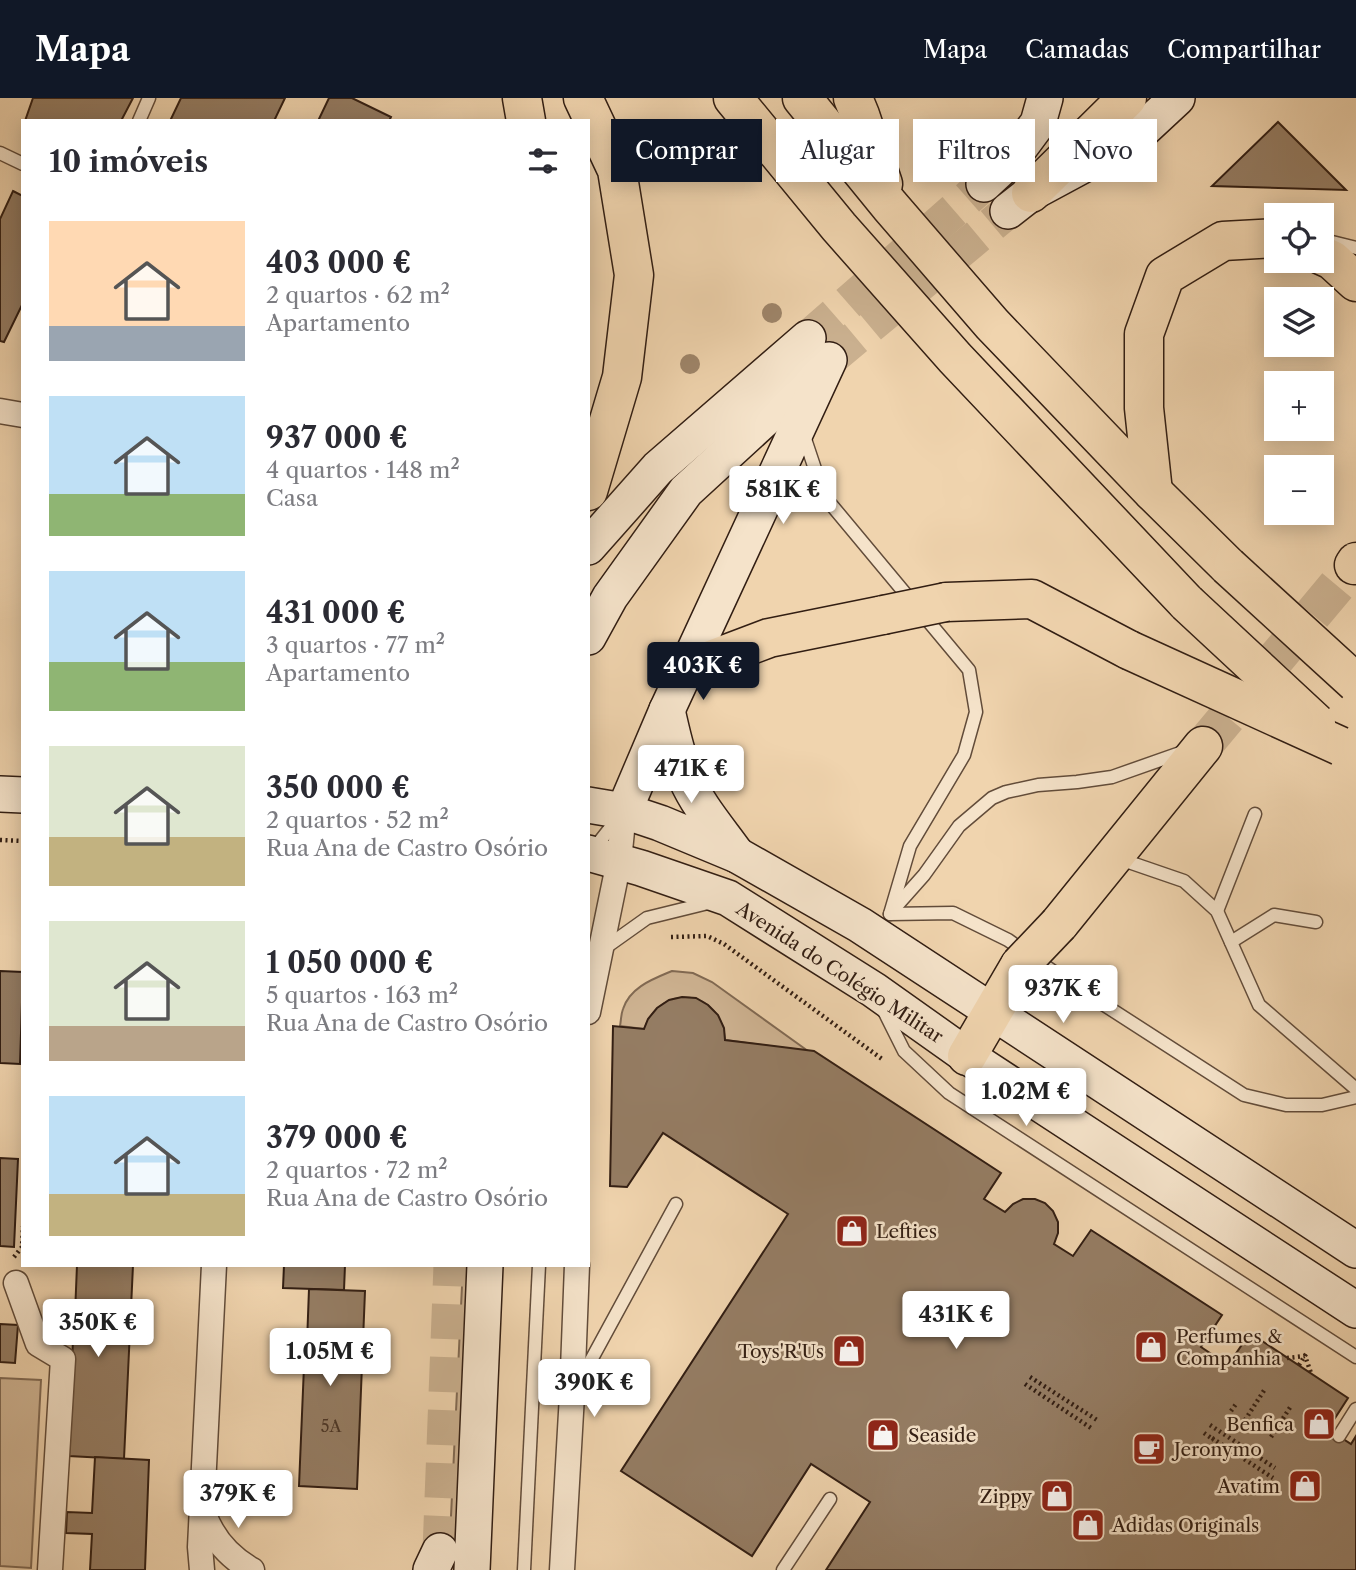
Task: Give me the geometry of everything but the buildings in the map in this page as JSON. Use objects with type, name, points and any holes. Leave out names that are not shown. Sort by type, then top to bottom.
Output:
[{"type":"highway","points":[[522,98],[526,119]]},
{"type":"highway","points":[[583,98],[617,170],[634,275],[622,377],[590,484]]},
{"type":"highway","points":[[733,98],[839,227],[955,358],[1187,603],[1348,753]]},
{"type":"highway","points":[[802,98],[890,206],[992,324],[1228,566],[1356,683]]},
{"type":"highway","points":[[853,98],[890,206]]},
{"type":"highway","points":[[1019,202],[1127,98]]},
{"type":"highway","points":[[1153,492],[1144,408],[1144,334],[1165,276],[1223,242],[1264,239]]},
{"type":"highway","points":[[1334,262],[1356,282]]},
{"type":"highway","points":[[687,669],[769,638],[946,602],[1032,599],[1129,650],[1348,753]]},
{"type":"highway","points":[[967,1056],[1020,965],[1059,924],[1203,746]]},
{"type":"main road","points":[[985,184],[1012,158],[1038,123],[1045,98]]},
{"type":"main road","points":[[1019,202],[1135,137],[1177,98]]},
{"type":"main road","points":[[624,811],[667,710],[799,422],[818,349]]},
{"type":"main road","points":[[590,545],[658,468],[818,349]]},
{"type":"main road","points":[[590,633],[610,597],[686,491],[769,413],[818,349]]},
{"type":"main road","points":[[667,710],[687,780],[737,855]]},
{"type":"main road","points":[[0,794],[21,795]]},
{"type":"main road","points":[[590,804],[624,811],[660,823],[737,855],[860,925],[1356,1250]]},
{"type":"main road","name":"Avenida do Colégio Militar","points":[[596,858],[728,898],[874,990],[967,1056],[1356,1310]]},
{"type":"main road","points":[[472,1570],[485,1267]]},
{"type":"street","points":[[0,411],[21,415]]},
{"type":"street","points":[[590,1003],[602,950],[596,858],[624,811]]},
{"type":"street","points":[[202,1570],[200,1547],[214,1267]]},
{"type":"street","points":[[562,1570],[577,1267]]},
{"type":"street","points":[[13,1272],[38,1344],[63,1359],[50,1570]]},
{"type":"street","points":[[202,1510],[224,1549],[235,1560],[252,1570]]},
{"type":"lane","points":[[140,119],[149,98]]},
{"type":"lane","points":[[0,153],[21,163]]},
{"type":"lane","points":[[1334,243],[1356,248]]},
{"type":"lane","points":[[799,422],[824,496],[969,670],[976,712],[964,755],[910,846],[890,914]]},
{"type":"lane","points":[[890,914],[924,875],[959,826],[992,798],[1030,787],[1112,777],[1203,746]]},
{"type":"lane","points":[[1217,911],[1255,814]]},
{"type":"lane","points":[[1113,856],[1184,881],[1217,911],[1259,1005],[1356,1089]]},
{"type":"lane","points":[[602,950],[647,918],[728,898]]},
{"type":"lane","points":[[890,914],[953,913],[1008,940],[1244,1095],[1286,1105],[1322,1104],[1356,1097]]},
{"type":"lane","points":[[1231,942],[1274,915],[1317,922]]},
{"type":"lane","points":[[874,990],[904,1051],[948,1094],[1356,1357]]},
{"type":"lane","points":[[572,1395],[676,1204]]},
{"type":"lane","points":[[524,1570],[539,1267]]},
{"type":"lane","points":[[1339,1436],[1356,1409]]},
{"type":"lane","points":[[783,1570],[830,1499]]},
{"type":"path","points":[[0,840],[21,841]]},
{"type":"path","points":[[13,1272],[21,1250]]},
{"type":"path","points":[[1287,1358],[1305,1356],[1311,1373]]},
{"type":"path","points":[[1030,1377],[1097,1420]]},
{"type":"path","points":[[1025,1384],[1091,1428]]},
{"type":"path","points":[[1245,1420],[1265,1389]]},
{"type":"path","points":[[1231,1411],[1236,1404]]},
{"type":"path","points":[[1271,1437],[1291,1406]]},
{"type":"path","points":[[1210,1425],[1276,1469],[1217,1430]]},
{"type":"path","points":[[1204,1433],[1265,1473]]},
{"type":"path","points":[[1212,1438],[1273,1478]]},
{"type":"shaded area","points":[[672,971],[693,973],[712,982],[808,1051],[725,1040],[721,1023],[713,1010],[690,998],[676,998],[664,1004],[652,1014],[644,1029],[620,1026],[623,1009],[631,995],[643,985]]},
{"type":"shaded area","points":[[463,1267],[488,1267],[474,1559],[449,1558]]},
{"type":"shaded area","points":[[0,1378],[41,1380],[31,1568],[0,1566]]},
{"type":"tunnel","points":[[808,338],[984,184]]},
{"type":"tunnel","points":[[829,360],[1008,211]]},
{"type":"tunnel","points":[[1203,746],[1354,565]]},
{"type":"tunnel","points":[[440,1551],[451,1267]]},
{"type":"place","name":"Lefties","points":[[852,1231]]},
{"type":"place","name":"Perfumes & Companhia","points":[[1151,1347]]},
{"type":"place","name":"Toys'R'Us","points":[[849,1351]]},
{"type":"place","name":"Benfica","points":[[1319,1424]]},
{"type":"place","name":"Seaside","points":[[883,1435]]},
{"type":"place","name":"Jeronymo","points":[[1149,1449]]},
{"type":"place","name":"Avatim","points":[[1305,1486]]},
{"type":"place","name":"Zippy","points":[[1057,1496]]},
{"type":"place","name":"Adidas Originals","points":[[1088,1525]]}]
